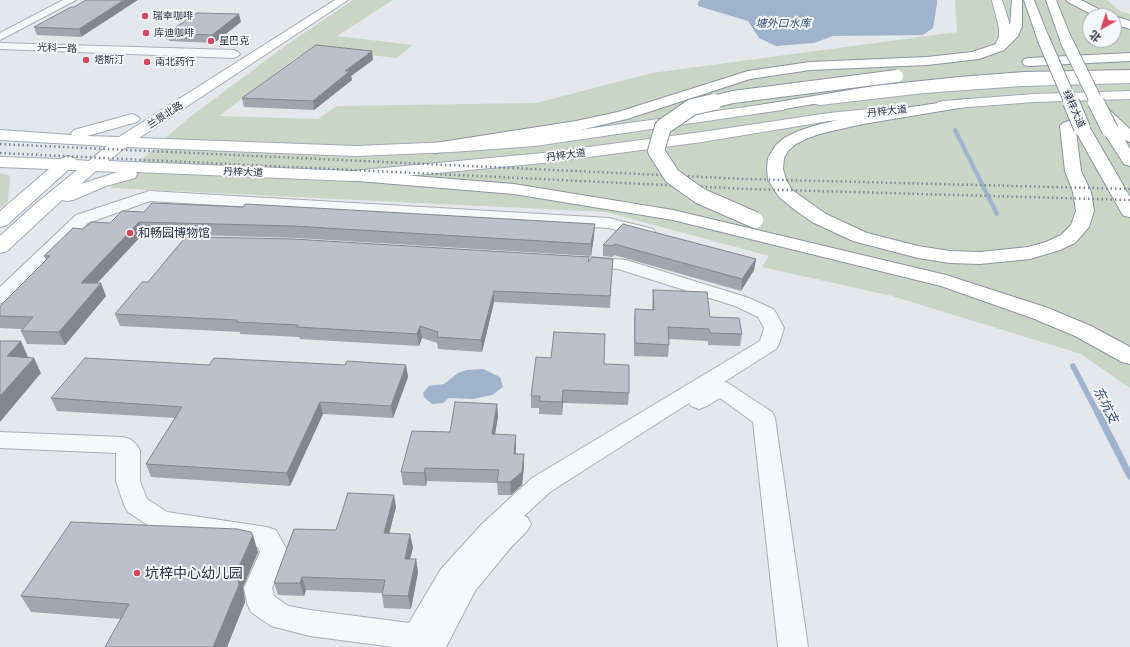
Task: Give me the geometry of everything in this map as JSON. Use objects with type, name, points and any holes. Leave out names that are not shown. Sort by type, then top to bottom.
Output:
[{"type":"main road","points":[[308,8],[320,0]]},
{"type":"main road","name":"兰景北路","points":[[0,248],[33,216],[124,141],[343,0]]},
{"type":"main road","points":[[997,0],[1005,28],[1005,37],[1000,47]]},
{"type":"main road","points":[[435,148],[576,126],[622,116],[748,75],[810,66],[953,60],[974,56],[1000,47],[1012,36],[1016,26],[1017,0]]},
{"type":"main road","name":"绿梓大道","points":[[966,102],[863,119],[818,129],[802,135],[790,141],[782,148],[776,158],[775,169],[778,180],[785,193],[819,218],[860,237],[918,252],[950,257],[980,258],[1030,253],[1068,239],[1080,227],[1085,211],[1082,192],[1073,171],[1075,127],[1066,93],[1029,0]]},
{"type":"main road","name":"绿梓大道","points":[[1051,0],[1066,40],[1099,108],[1122,133]]},
{"type":"main road","points":[[1072,0],[1088,8]]},
{"type":"main road","points":[[1083,0],[1091,8]]},
{"type":"main road","points":[[215,66],[248,45]]},
{"type":"main road","points":[[1016,63],[1130,57]]},
{"type":"main road","points":[[992,66],[897,76],[733,97],[692,107],[663,127],[656,151],[672,176],[700,196],[801,241],[952,283],[1040,313],[1083,331],[1130,356]]},
{"type":"main road","points":[[760,109],[873,90],[959,81],[1024,76],[1130,74]]},
{"type":"main road","name":"丹梓大道","points":[[0,135],[97,141],[356,151],[435,148],[535,141],[760,109],[924,89],[1022,82],[1130,79]]},
{"type":"main road","name":"丹梓大道","points":[[1,162],[352,176],[543,158],[702,137],[829,117],[966,102],[1130,95]]},
{"type":"main road","name":"兰景北路","points":[[0,221],[63,165],[138,115],[84,132],[45,137]]},
{"type":"main road","points":[[163,116],[168,132],[192,144]]},
{"type":"main road","name":"绿梓大道","points":[[1075,127],[1130,212]]},
{"type":"main road","points":[[1122,133],[1130,161]]},
{"type":"main road","points":[[1,162],[24,172],[36,189]]},
{"type":"main road","points":[[0,221],[33,216],[76,191],[100,182],[150,168]]},
{"type":"main road","points":[[352,176],[514,189],[673,215],[952,283]]},
{"type":"street","points":[[0,38],[71,0]]},
{"type":"street","name":"光科一路","points":[[0,46],[234,54]]},
{"type":"street","points":[[0,297],[82,219],[149,196],[609,223],[662,237]]},
{"type":"street","points":[[421,644],[451,577],[491,531],[541,485],[769,344],[774,328],[766,313],[742,302],[620,264],[567,261]]},
{"type":"street","points":[[0,440],[122,445],[128,450],[128,481],[137,505],[161,521],[268,538],[274,552],[258,588],[260,603],[281,617],[421,644],[433,641],[465,583],[503,538],[552,492],[720,388],[764,418],[793,647]]},
{"type":"green space","points":[[353,0],[393,0],[337,36],[413,45],[396,58],[313,48],[297,57],[219,116],[318,119],[337,106],[536,103],[652,73],[957,32],[955,0],[1107,0],[1116,8],[1082,8],[1082,48],[1122,48],[1122,12],[1130,14],[1130,388],[1081,354],[892,296],[762,267],[769,256],[606,212],[110,188],[186,120],[285,46]]},
{"type":"green space","points":[[0,173],[10,176],[8,202],[0,208]]},
{"type":"water","name":"塘外口水库","points":[[700,0],[937,0],[937,4],[933,28],[923,35],[833,36],[814,43],[776,46],[759,38],[748,21],[698,6],[698,2]]},
{"type":"water","points":[[483,369],[500,377],[503,387],[492,395],[473,399],[449,398],[443,403],[432,404],[424,397],[423,393],[429,386],[444,384],[458,373],[467,370]]},
{"type":"building","points":[[86,0],[124,0],[79,29],[34,27],[71,7],[74,7]]},
{"type":"building","points":[[197,13],[239,14],[212,35],[167,33]]},
{"type":"building","points":[[316,45],[372,51],[345,71],[350,71],[313,101],[242,98]]},
{"type":"building","points":[[152,203],[243,207],[245,204],[595,224],[591,244],[293,226],[139,222],[81,283],[101,283],[59,332],[21,331],[33,317],[0,316],[0,306],[50,256],[44,256],[73,228],[83,229],[91,222],[110,223],[122,211],[144,212]]},
{"type":"building","points":[[623,224],[756,259],[742,279],[614,244],[614,246],[603,245]]},
{"type":"building","points":[[189,233],[192,236],[199,237],[293,239],[589,257],[588,262],[592,257],[613,259],[610,296],[494,291],[481,340],[437,337],[438,332],[420,326],[417,334],[297,327],[298,325],[237,322],[237,320],[115,314],[142,282],[148,282]]},
{"type":"building","points":[[653,290],[707,292],[710,317],[739,318],[742,334],[710,333],[709,329],[668,327],[669,345],[635,343],[635,309],[654,310]]},
{"type":"building","points":[[554,332],[605,334],[604,364],[629,365],[629,393],[563,390],[562,402],[539,401],[540,396],[531,396],[536,357],[551,358]]},
{"type":"building","points":[[0,341],[21,341],[7,356],[34,358],[0,396]]},
{"type":"building","points":[[85,358],[209,365],[214,358],[345,365],[347,361],[406,365],[391,406],[320,402],[287,473],[146,464],[182,407],[51,398]]},
{"type":"building","points":[[455,402],[497,404],[492,434],[516,435],[514,454],[524,454],[522,472],[510,482],[497,482],[499,470],[425,468],[424,473],[401,472],[412,431],[450,432]]},
{"type":"building","points":[[348,493],[394,495],[384,533],[410,534],[405,559],[416,559],[408,596],[382,595],[385,580],[302,577],[300,583],[274,583],[294,529],[336,530]]},
{"type":"building","name":"坑梓中心幼儿园","points":[[71,522],[237,529],[251,532],[253,535],[237,571],[239,585],[213,647],[105,647],[129,604],[21,596]]},
{"type":"waterway","name":"东坑支","points":[[955,130],[997,214]]},
{"type":"waterway","name":"东坑支","points":[[1073,366],[1098,414]]},
{"type":"waterway","name":"东坑支","points":[[1098,413],[1130,476]]},
{"type":"railway","points":[[0,144],[746,179],[1130,189]]},
{"type":"railway","points":[[0,153],[748,189],[1130,200]]},
{"type":"place","name":"瑞幸咖啡","points":[[145,16]]},
{"type":"place","name":"库迪咖啡","points":[[146,33]]},
{"type":"place","name":"星巴克","points":[[211,41]]},
{"type":"place","name":"塔斯汀","points":[[86,60]]},
{"type":"place","name":"南北药行","points":[[147,62]]},
{"type":"place","name":"和畅园博物馆","points":[[130,233]]},
{"type":"place","name":"坑梓中心幼儿园","points":[[137,573]]}]
